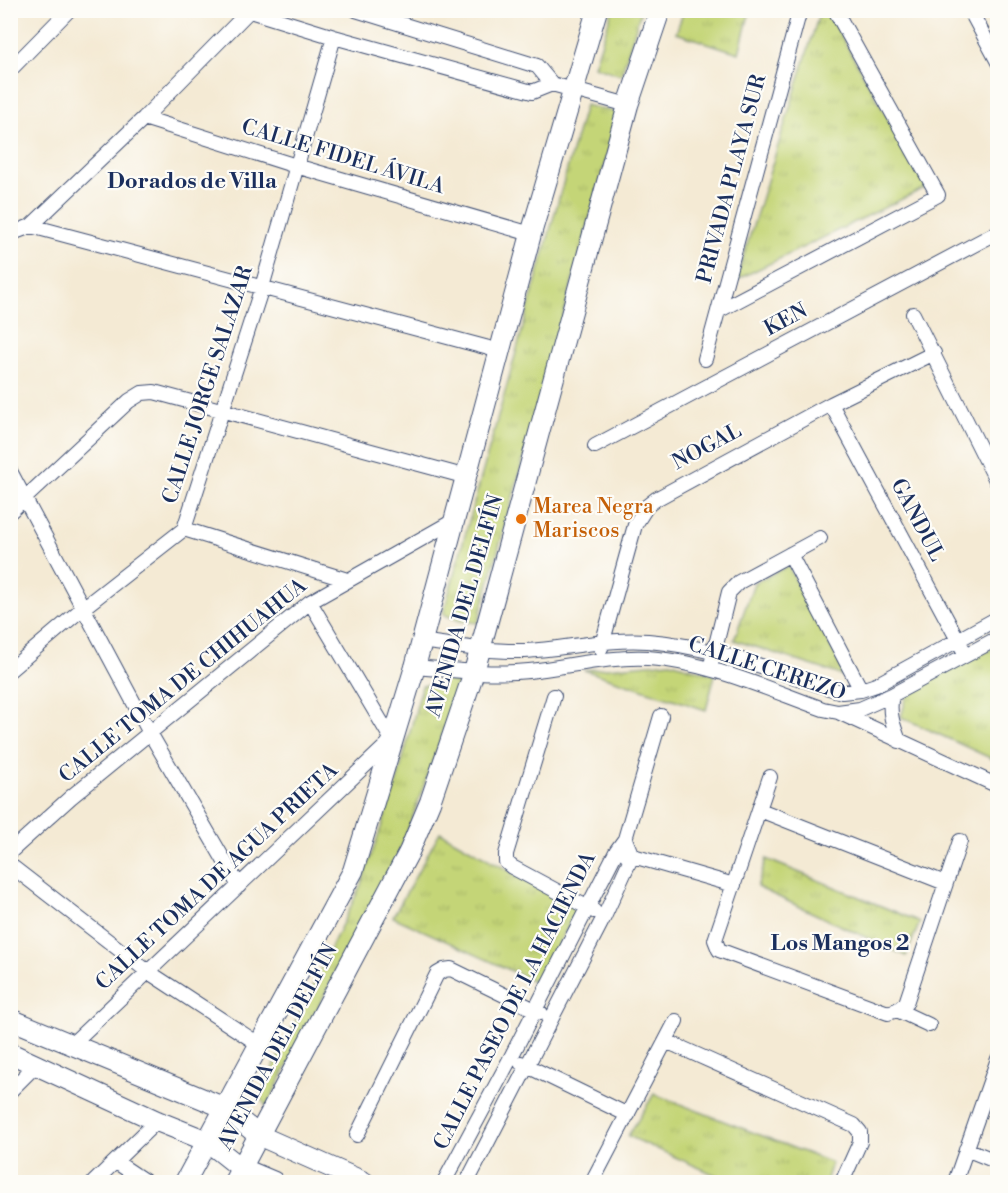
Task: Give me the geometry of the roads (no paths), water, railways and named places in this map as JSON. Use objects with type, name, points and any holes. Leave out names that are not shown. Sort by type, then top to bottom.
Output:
[{"type":"street","points":[[12,65],[69,10]]},
{"type":"street","points":[[356,10],[537,66],[552,84],[628,105]]},
{"type":"street","name":"AVENIDA DEL DELFÍN","points":[[185,1182],[353,871],[415,667],[531,234],[597,10]]},
{"type":"street","name":"AVENIDA DEL DELFÍN","points":[[238,1175],[409,852],[430,802],[474,672],[628,105],[660,10]]},
{"type":"street","name":"PRIVADA PLAYA SUR","points":[[705,359],[800,10]]},
{"type":"street","points":[[718,311],[938,195],[835,10]]},
{"type":"street","points":[[970,10],[998,62]]},
{"type":"street","points":[[10,234],[30,226],[144,118],[250,11],[531,92],[552,84]]},
{"type":"street","name":"CALLE JORGE SALAZAR","points":[[10,670],[83,608],[184,529],[262,287],[334,37]]},
{"type":"street","name":"CALLE FIDEL ÁVILA","points":[[144,118],[296,166],[531,234]]},
{"type":"street","points":[[30,226],[500,351]]},
{"type":"street","name":"KEN","points":[[595,446],[998,232]]},
{"type":"street","points":[[913,314],[998,484]]},
{"type":"street","name":"NOGAL","points":[[597,661],[635,525],[647,506],[656,499],[831,405],[934,354]]},
{"type":"street","points":[[10,512],[129,401],[142,393],[154,392],[466,477]]},
{"type":"street","name":"GANDUL","points":[[831,405],[966,656]]},
{"type":"street","points":[[10,471],[150,734],[239,886]]},
{"type":"street","name":"CALLE TOMA DE CHIHUAHUA","points":[[10,852],[71,797],[310,602],[454,520]]},
{"type":"street","points":[[184,529],[347,580]]},
{"type":"street","points":[[710,669],[729,592],[739,582],[820,538]]},
{"type":"street","points":[[790,554],[861,690],[876,685],[998,618]]},
{"type":"street","points":[[310,602],[392,740]]},
{"type":"street","points":[[838,712],[860,709],[892,695],[998,638]]},
{"type":"street","name":"AVENIDA DEL DELFÍN","points":[[421,642],[480,649]]},
{"type":"street","name":"CALLE CEREZO","points":[[480,649],[528,651],[603,642],[667,643],[713,652],[842,692],[861,690]]},
{"type":"street","name":"CALLE CEREZO","points":[[474,672],[528,671],[597,661],[646,658],[676,661],[710,669],[838,712],[998,786]]},
{"type":"street","name":"AVENIDA DEL DELFÍN","points":[[415,667],[474,672]]},
{"type":"street","points":[[892,695],[889,706],[899,741]]},
{"type":"street","points":[[554,696],[506,855],[506,862],[604,916]]},
{"type":"street","name":"CALLE PASEO DE LA HACIENDA","points":[[444,1182],[621,844],[661,716]]},
{"type":"street","name":"CALLE TOMA DE AGUA PRIETA","points":[[72,1044],[392,740]]},
{"type":"street","points":[[770,777],[715,940],[719,950],[888,1013],[906,1003],[960,841]]},
{"type":"street","points":[[760,810],[945,883]]},
{"type":"street","points":[[621,844],[632,856],[734,885]]},
{"type":"street","name":"CALLE PASEO DE LA HACIENDA","points":[[468,1179],[528,1066],[632,856]]},
{"type":"street","points":[[10,865],[147,971],[260,1045]]},
{"type":"street","points":[[357,1135],[437,974],[452,969],[551,1018]]},
{"type":"street","points":[[897,1010],[929,1025]]},
{"type":"street","points":[[10,1019],[225,1108],[258,1135],[364,1182]]},
{"type":"street","points":[[592,1182],[676,1020]]},
{"type":"street","points":[[666,1041],[854,1125],[860,1132],[860,1142],[842,1182]]},
{"type":"street","points":[[10,1053],[157,1121],[207,1141],[238,1175],[274,1182]]},
{"type":"street","points":[[510,1059],[628,1115]]},
{"type":"street","points":[[955,1182],[998,1059]]},
{"type":"street","points":[[10,1091],[37,1064]]},
{"type":"street","points":[[94,1182],[157,1121]]},
{"type":"street","points":[[966,1149],[998,1162]]},
{"type":"street","points":[[116,1162],[146,1182]]},
{"type":"street","points":[[453,1167],[468,1179]]},
{"type":"place","name":"Marea Negra Mariscos","points":[[521,519]]},
{"type":"district","name":"Dorados de Villa","points":[[192,181]]},
{"type":"district","name":"Los Mangos 2","points":[[840,943]]}]
